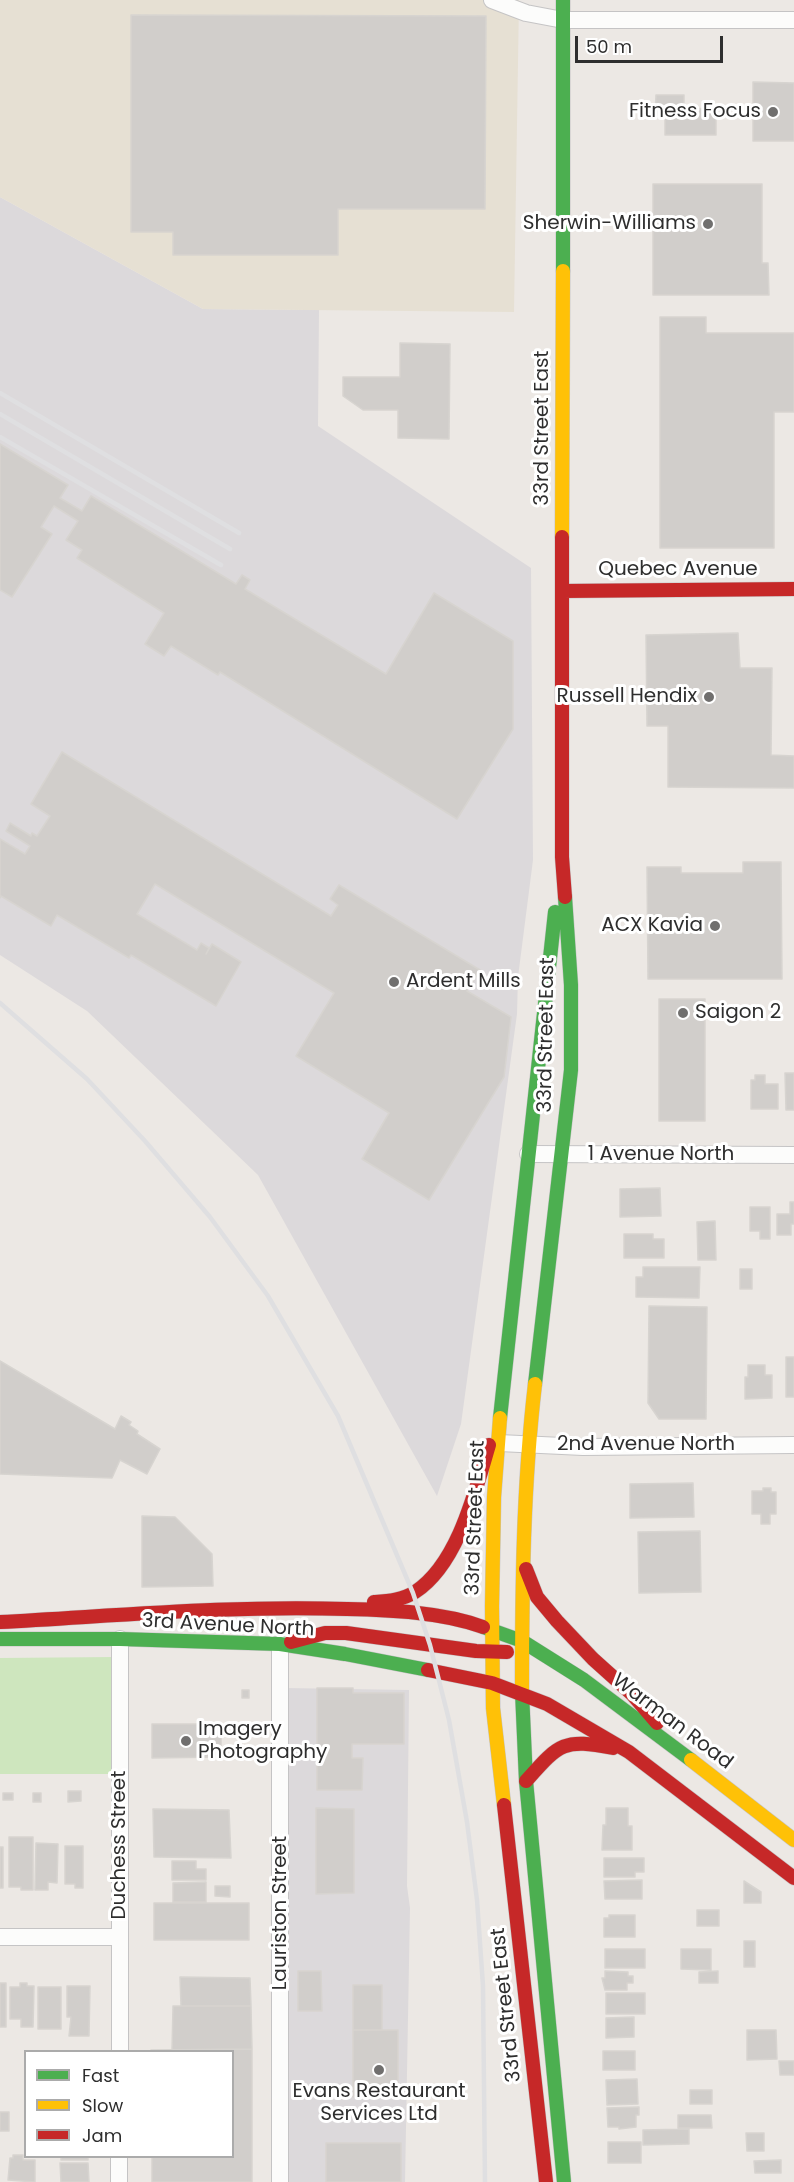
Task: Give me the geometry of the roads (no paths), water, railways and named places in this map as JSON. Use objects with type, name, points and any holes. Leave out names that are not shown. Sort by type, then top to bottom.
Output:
[{"type":"main road","name":"33rd Street East","points":[[563,0],[562,856],[571,985],[571,1070],[528,1445],[523,1560],[522,1693],[526,1781],[564,2182]]},
{"type":"main road","name":"Quebec Avenue","points":[[562,591],[794,589]]},
{"type":"main road","name":"33rd Street East","points":[[546,2182],[493,1708],[492,1630],[494,1497],[502,1400],[562,856]]},
{"type":"main road","points":[[291,1607],[385,1601],[413,1593],[432,1578],[445,1561],[466,1513],[502,1400]]},
{"type":"main road","points":[[523,1560],[537,1597],[557,1622],[592,1659],[632,1694],[688,1758]]},
{"type":"main road","name":"3rd Avenue North","points":[[0,1622],[291,1607],[336,1608],[448,1618],[522,1641]]},
{"type":"main road","points":[[280,1644],[325,1633],[346,1633],[492,1653],[508,1652],[520,1646],[522,1641]]},
{"type":"main road","name":"3rd Avenue North","points":[[0,1639],[120,1639],[280,1644],[356,1656],[492,1683],[522,1693]]},
{"type":"main road","name":"Warman Road","points":[[522,1641],[584,1680],[794,1840]]},
{"type":"main road","points":[[522,1693],[569,1715],[629,1752],[794,1878]]},
{"type":"main road","points":[[526,1781],[557,1747],[566,1743],[585,1742],[629,1752]]},
{"type":"street","points":[[492,0],[526,13],[563,20],[794,20]]},
{"type":"street","name":"1 Avenue North","points":[[528,1154],[794,1155]]},
{"type":"street","name":"2nd Avenue North","points":[[499,1443],[583,1447],[794,1445]]},
{"type":"street","name":"Duchess Street","points":[[120,1639],[120,2050]]},
{"type":"street","name":"Lauriston Street","points":[[280,1644],[280,2182]]},
{"type":"street","points":[[0,1937],[120,1937]]},
{"type":"street","points":[[119,2158],[119,2182]]},
{"type":"railway","points":[[0,393],[239,533]]},
{"type":"railway","points":[[0,414],[230,549]]},
{"type":"railway","points":[[0,437],[221,565]]},
{"type":"railway","points":[[0,1003],[87,1079],[145,1141],[210,1217],[268,1296],[338,1416],[413,1593],[430,1645],[449,1720],[467,1822],[477,1900],[483,1986],[485,2182]]},
{"type":"place","name":"Fitness Focus","points":[[773,112]]},
{"type":"place","name":"Sherwin-Williams","points":[[708,224]]},
{"type":"place","name":"Russell Hendix","points":[[709,697]]},
{"type":"place","name":"ACX Kavia","points":[[715,926]]},
{"type":"place","name":"Ardent Mills","points":[[394,982]]},
{"type":"place","name":"Saigon 2","points":[[683,1013]]},
{"type":"place","name":"Imagery Photography","points":[[186,1741]]},
{"type":"place","name":"Evans Restaurant Services Ltd","points":[[379,2070]]}]
